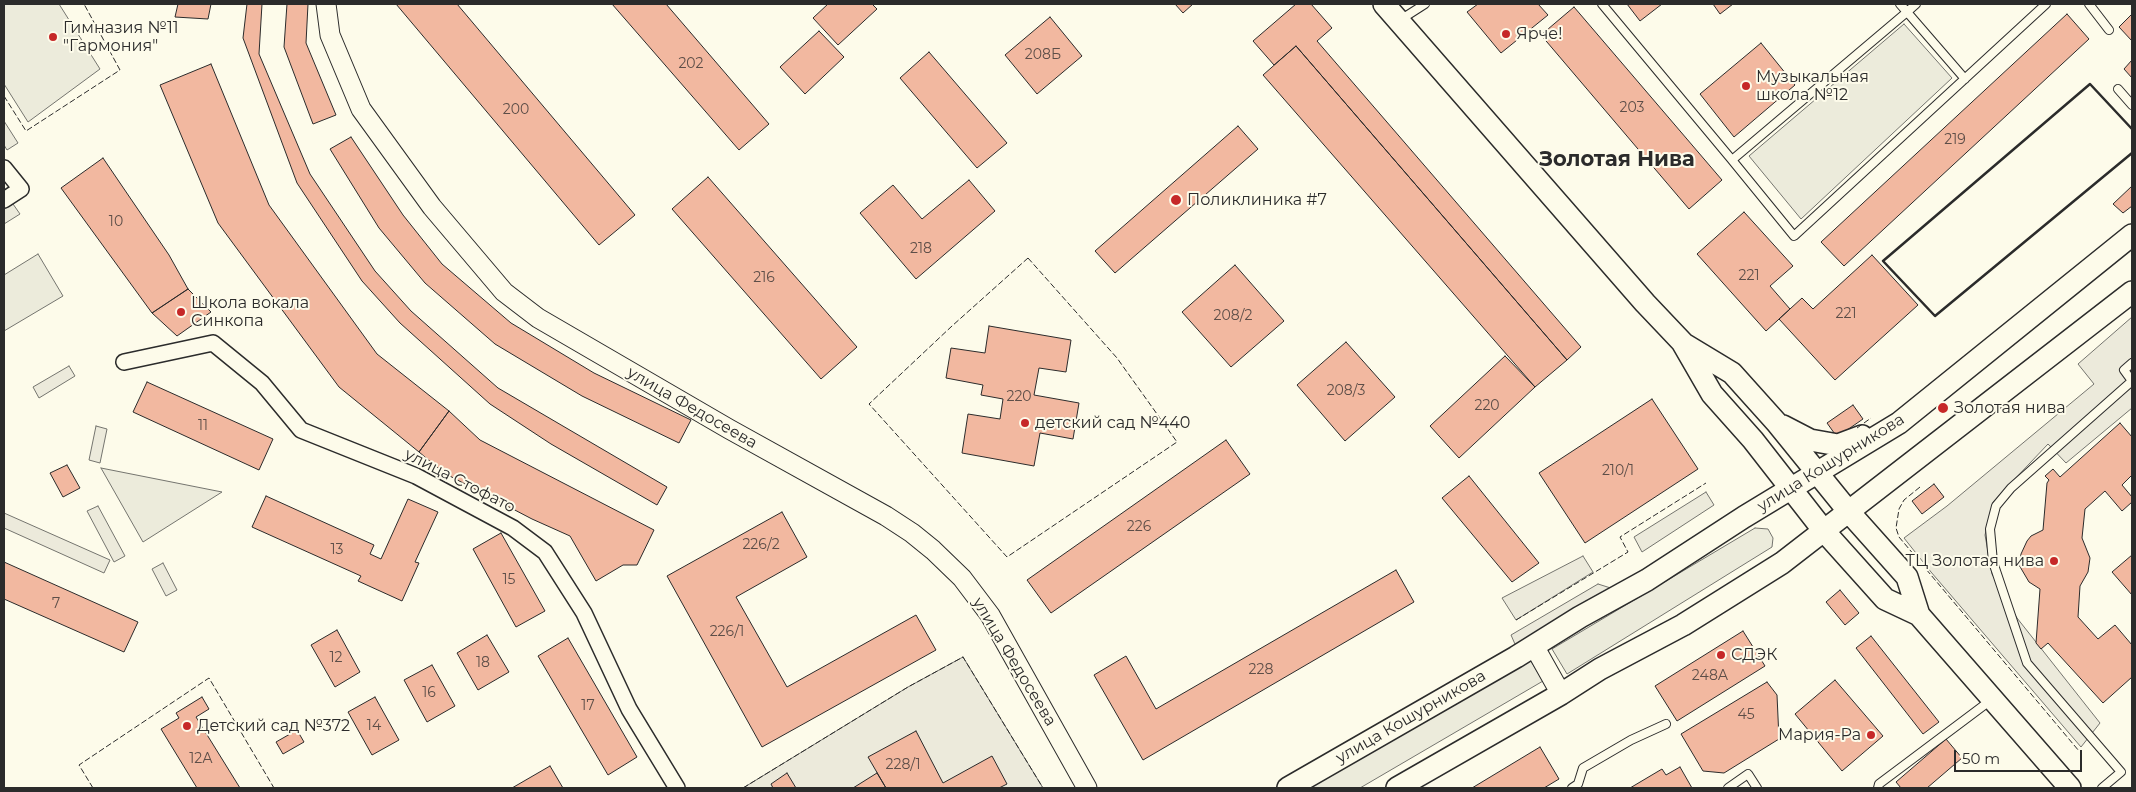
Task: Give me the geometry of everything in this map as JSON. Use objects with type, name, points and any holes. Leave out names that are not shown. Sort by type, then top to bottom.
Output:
[{"type":"main road","points":[[1384,4],[1645,303],[1682,342],[1712,394],[1753,440],[1824,531],[1886,599],[1919,615]]},
{"type":"main road","name":"улица Кошурникова","points":[[1288,788],[1647,580],[1790,489],[1873,440],[1910,414],[2132,235]]},
{"type":"main road","points":[[1397,788],[1561,694],[1600,669],[1683,624],[1782,562],[2132,292]]},
{"type":"main road","points":[[1682,342],[1732,373],[1776,422],[1816,473],[1907,577],[1919,615],[1991,700],[2070,788]]},
{"type":"main road","points":[[1776,422],[1810,440],[1838,445],[1910,414]]},
{"type":"street","name":"улица Федосеева","points":[[326,4],[330,35],[361,109],[432,207],[504,292],[519,305],[546,323],[729,429],[886,516],[933,550],[962,578],[990,615],[1086,788]]},
{"type":"street","points":[[4,168],[21,189],[4,200]]},
{"type":"street","name":"улица Стофато","points":[[124,362],[213,342],[262,384],[302,430],[416,476],[513,528],[539,547],[545,552],[584,613],[629,709],[677,788]]},
{"type":"street","points":[[1534,646],[1561,694]]},
{"type":"lane","points":[[1398,21],[1425,4]]},
{"type":"lane","points":[[1602,4],[1794,236],[2046,4]]},
{"type":"lane","points":[[1900,4],[1964,79]]},
{"type":"lane","points":[[1732,160],[1916,4]]},
{"type":"lane","points":[[2089,4],[2110,30]]},
{"type":"lane","points":[[2118,89],[2132,105]]},
{"type":"lane","points":[[2102,788],[2121,772],[2027,663],[1993,562],[1990,529],[1996,506],[2012,488],[2132,381],[2124,370],[2132,363]]},
{"type":"lane","points":[[1878,788],[1879,784],[1991,700]]},
{"type":"lane","points":[[1572,788],[1578,784],[1583,768],[1631,740],[1666,724]]},
{"type":"lane","points":[[1728,788],[1748,774],[1757,788]]},
{"type":"shaded area","name":"Гимназия №11 \"Гармония\"","points":[[4,4],[59,4],[100,69],[28,122],[4,84]]},
{"type":"shaded area","points":[[1904,24],[1952,78],[1801,219],[1749,156]]},
{"type":"shaded area","points":[[4,121],[18,143],[7,150],[4,145]]},
{"type":"shaded area","points":[[13,204],[20,214],[4,224],[4,209]]},
{"type":"shaded area","points":[[38,254],[63,296],[4,331],[4,275]]},
{"type":"shaded area","points":[[2132,317],[2132,357],[2126,363],[2132,371],[2132,408],[2066,463],[2048,444],[1993,502],[1985,535],[1992,574],[2017,618],[2100,723],[2081,747],[1904,538],[1947,506],[2094,384],[2078,364]]},
{"type":"shaded area","points":[[69,366],[75,376],[39,398],[33,387]]},
{"type":"shaded area","points":[[96,426],[107,429],[100,463],[89,460]]},
{"type":"shaded area","points":[[101,468],[222,492],[143,542]]},
{"type":"shaded area","points":[[1706,492],[1714,505],[1642,552],[1634,537]]},
{"type":"shaded area","points":[[98,506],[125,556],[114,562],[87,511]]},
{"type":"shaded area","points":[[4,513],[110,560],[104,573],[4,528]]},
{"type":"shaded area","points":[[1755,528],[1768,529],[1773,538],[1772,547],[1567,674],[1552,649]]},
{"type":"shaded area","points":[[1583,556],[1593,572],[1516,620],[1502,598]]},
{"type":"shaded area","points":[[163,563],[177,590],[166,596],[152,569]]},
{"type":"shaded area","points":[[1598,584],[1617,590],[1518,651],[1511,635]]},
{"type":"shaded area","points":[[963,657],[1043,788],[743,788],[908,687]]},
{"type":"shaded area","points":[[1529,658],[1543,681],[1360,788],[1309,788]]},
{"type":"building","points":[[178,4],[211,4],[208,19],[175,17]]},
{"type":"building","points":[[247,4],[262,4],[259,54],[310,174],[375,271],[411,311],[498,388],[667,487],[657,505],[551,444],[490,404],[400,323],[362,281],[297,183],[243,38]]},
{"type":"building","points":[[287,4],[308,4],[306,43],[336,115],[313,124],[284,47]]},
{"type":"building","points":[[396,4],[457,4],[635,215],[599,245]]},
{"type":"building","points":[[612,4],[666,4],[769,124],[739,150]]},
{"type":"building","points":[[828,4],[872,4],[877,9],[838,45],[813,18]]},
{"type":"building","points":[[1175,4],[1193,4],[1183,13]]},
{"type":"building","points":[[1296,4],[1311,4],[1332,28],[1317,41],[1581,347],[1567,360],[1296,46],[1274,65],[1253,41]]},
{"type":"building","name":"Ярче!","points":[[1478,4],[1538,4],[1548,15],[1501,53],[1467,12]]},
{"type":"building","points":[[1627,4],[1662,4],[1640,21]]},
{"type":"building","points":[[1713,4],[1733,4],[1720,14]]},
{"type":"building","points":[[1574,7],[1722,180],[1689,209],[1541,35]]},
{"type":"building","points":[[2067,14],[2089,39],[1844,266],[1821,242]]},
{"type":"building","points":[[2132,14],[2132,41],[2119,27]]},
{"type":"building","points":[[1050,17],[1082,56],[1037,94],[1005,55]]},
{"type":"building","points":[[819,31],[844,57],[805,94],[780,67]]},
{"type":"building","name":"Музыкальная школа №12","points":[[1761,43],[1795,85],[1734,137],[1700,94]]},
{"type":"building","points":[[1296,46],[1567,360],[1535,387],[1263,75]]},
{"type":"building","points":[[929,52],[1007,143],[977,168],[900,78]]},
{"type":"building","points":[[2132,60],[2132,78],[2124,69]]},
{"type":"building","points":[[211,64],[269,205],[377,354],[449,411],[419,452],[339,387],[218,223],[160,85]]},
{"type":"building","name":"Поликлиника #7","points":[[1238,126],[1258,149],[1115,273],[1095,251]]},
{"type":"building","points":[[351,137],[403,215],[442,264],[511,323],[594,373],[691,420],[679,443],[582,396],[495,344],[425,283],[379,228],[330,149]]},
{"type":"building","points":[[103,158],[169,255],[188,289],[152,313],[61,188]]},
{"type":"building","points":[[708,177],[857,347],[821,379],[672,209]]},
{"type":"building","points":[[969,180],[995,211],[916,279],[860,213],[893,185],[922,219]]},
{"type":"building","points":[[2132,186],[2132,206],[2123,213],[2113,204]]},
{"type":"building","points":[[1744,212],[1793,266],[1770,286],[1790,309],[1766,331],[1697,254]]},
{"type":"building","points":[[1872,255],[1918,305],[1835,380],[1779,319],[1802,298],[1813,309]]},
{"type":"building","points":[[1235,265],[1284,321],[1231,367],[1182,312]]},
{"type":"building","name":"Школа вокала Синкопа","points":[[188,289],[211,312],[177,336],[152,313]]},
{"type":"building","points":[[989,326],[1071,340],[1066,372],[1039,368],[1034,395],[1079,403],[1073,439],[1040,433],[1034,466],[962,453],[968,414],[1000,419],[1003,399],[981,395],[983,385],[946,378],[951,348],[985,353]]},
{"type":"building","points":[[1346,342],[1395,397],[1345,441],[1297,385]]},
{"type":"building","points":[[1505,356],[1535,387],[1459,458],[1430,426]]},
{"type":"building","points":[[147,382],[273,439],[259,470],[133,412]]},
{"type":"building","points":[[1652,399],[1698,469],[1585,543],[1539,473]]},
{"type":"building","points":[[1853,405],[1863,419],[1837,437],[1827,423]]},
{"type":"building","points":[[449,411],[480,440],[654,530],[637,565],[623,565],[596,581],[570,536],[532,519],[444,473],[419,452]]},
{"type":"building","name":"ТЦ Золотая нива","points":[[2120,423],[2132,437],[2132,475],[2122,485],[2132,497],[2132,502],[2122,511],[2105,491],[2085,509],[2082,538],[2090,558],[2088,572],[2080,586],[2078,617],[2098,639],[2115,625],[2132,645],[2132,677],[2103,703],[2048,643],[2041,649],[2036,643],[2040,589],[2029,582],[2019,565],[2021,554],[2027,541],[2031,536],[2043,530],[2047,483],[2049,480],[2045,476],[2053,469],[2060,477]]},
{"type":"building","points":[[1226,440],[1250,474],[1051,613],[1027,580]]},
{"type":"building","points":[[67,465],[80,488],[63,497],[50,473]]},
{"type":"building","points":[[1469,476],[1539,563],[1512,582],[1442,498]]},
{"type":"building","points":[[1934,484],[1944,497],[1922,514],[1912,501]]},
{"type":"building","points":[[266,496],[374,545],[370,554],[381,559],[408,499],[438,512],[415,562],[419,563],[402,601],[358,581],[361,576],[252,527]]},
{"type":"building","points":[[782,512],[807,557],[736,597],[787,687],[916,615],[936,650],[762,747],[667,576]]},
{"type":"building","points":[[501,533],[545,611],[516,627],[473,549]]},
{"type":"building","points":[[2132,555],[2132,595],[2112,572]]},
{"type":"building","points":[[4,562],[138,622],[124,652],[4,599]]},
{"type":"building","points":[[1396,570],[1414,602],[1143,760],[1094,675],[1126,656],[1156,709]]},
{"type":"building","points":[[1840,590],[1859,613],[1845,625],[1826,602]]},
{"type":"building","points":[[337,630],[360,672],[335,687],[311,645]]},
{"type":"building","points":[[1743,631],[1765,666],[1677,721],[1655,686]]},
{"type":"building","points":[[487,635],[509,672],[478,690],[457,653]]},
{"type":"building","points":[[1871,636],[1939,722],[1923,734],[1856,648]]},
{"type":"building","points":[[568,638],[637,757],[608,775],[538,656]]},
{"type":"building","points":[[432,665],[455,706],[427,722],[404,680]]},
{"type":"building","points":[[1835,680],[1883,736],[1842,771],[1795,714]]},
{"type":"building","points":[[1767,682],[1777,695],[1779,739],[1724,773],[1703,771],[1681,734]]},
{"type":"building","name":"Детский сад №372","points":[[202,697],[209,709],[196,717],[240,788],[197,788],[161,729],[179,718],[176,713]]},
{"type":"building","points":[[375,697],[399,740],[372,755],[348,712]]},
{"type":"building","points":[[297,730],[304,742],[283,754],[276,742]]},
{"type":"building","points":[[916,731],[943,783],[992,756],[1007,784],[999,788],[886,788],[868,757]]},
{"type":"building","points":[[1946,739],[1962,758],[1927,788],[1901,788],[1896,782]]},
{"type":"building","points":[[1540,747],[1559,779],[1544,788],[1472,788]]},
{"type":"building","points":[[550,766],[563,788],[512,788]]},
{"type":"building","points":[[1680,767],[1692,788],[1630,788],[1662,769],[1666,775]]},
{"type":"building","points":[[787,773],[796,788],[773,788],[771,784]]},
{"type":"building","points":[[877,773],[886,788],[853,788]]},
{"type":"fence","points":[[4,96],[26,131],[120,70],[84,4]]},
{"type":"fence","points":[[1028,258],[1117,358],[1177,442],[1007,557],[869,404],[1028,258]]},
{"type":"fence","points":[[1857,428],[1871,418]]},
{"type":"fence","points":[[1516,620],[1628,552],[1620,537],[1706,483]]},
{"type":"fence","points":[[1920,487],[1904,500],[1899,509],[1896,528],[1899,537],[2079,751]]},
{"type":"fence","points":[[743,788],[908,687],[963,657],[1043,788]]},
{"type":"fence","points":[[93,788],[79,765],[209,678],[274,788]]},
{"type":"wall","points":[[2132,129],[2090,84],[1883,261],[1935,316],[2132,153]]},
{"type":"place","name":"Ярче!","points":[[1506,34]]},
{"type":"place","name":"Гимназия №11 \"Гармония\"","points":[[53,37]]},
{"type":"place","name":"Музыкальная школа №12","points":[[1746,86]]},
{"type":"place","name":"Поликлиника #7","points":[[1176,200]]},
{"type":"place","name":"Школа вокала Синкопа","points":[[181,312]]},
{"type":"place","name":"Золотая нива","points":[[1943,408]]},
{"type":"place","name":"детский сад №440","points":[[1025,423]]},
{"type":"place","name":"ТЦ Золотая нива","points":[[2054,561]]},
{"type":"place","name":"СДЭК","points":[[1721,655]]},
{"type":"place","name":"Детский сад №372","points":[[187,726]]},
{"type":"place","name":"Мария-Ра","points":[[1871,735]]},
{"type":"district","name":"Золотая Нива","points":[[1617,160]]}]
